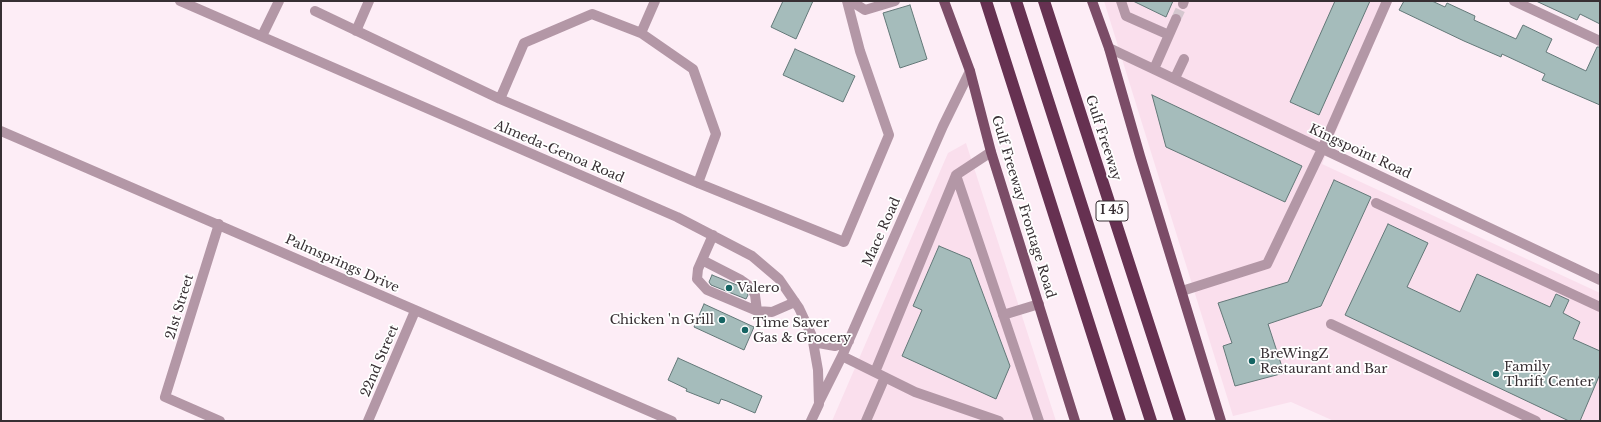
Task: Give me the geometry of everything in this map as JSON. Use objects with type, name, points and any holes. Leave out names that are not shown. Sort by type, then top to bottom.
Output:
[{"type":"highway","points":[[986,1],[1120,421]]},
{"type":"highway","name":"I 45","points":[[1016,1],[1151,421]]},
{"type":"highway","name":"Gulf Freeway","points":[[1044,1],[1180,421]]},
{"type":"main road","name":"Gulf Freeway Frontage Road","points":[[944,1],[970,71],[991,152],[1039,304],[1073,420]]},
{"type":"main road","points":[[1092,1],[1109,48],[1221,421]]},
{"type":"street","name":"Almeda-Genoa Road","points":[[180,1],[677,217],[752,256],[779,280],[795,302],[812,336],[818,370],[819,404],[811,421]]},
{"type":"street","points":[[262,36],[279,1]]},
{"type":"street","points":[[356,31],[369,1]]},
{"type":"street","points":[[641,33],[655,1]]},
{"type":"street","points":[[315,11],[500,98],[698,183],[844,242],[889,136],[860,51],[849,1]]},
{"type":"street","points":[[849,1],[865,10],[895,1]]},
{"type":"street","points":[[1121,1],[1126,16],[1169,35]]},
{"type":"street","points":[[1182,291],[1267,264],[1322,149],[1387,1]]},
{"type":"street","points":[[1517,2],[1600,41]]},
{"type":"street","points":[[500,98],[524,43],[592,14],[641,33],[693,69],[716,134],[698,183]]},
{"type":"street","points":[[1154,69],[1176,19]]},
{"type":"street","name":"Kingspoint Road","points":[[1109,48],[1600,280]]},
{"type":"street","points":[[1175,78],[1184,59]]},
{"type":"street","name":"Mace Road","points":[[819,404],[849,341],[940,133],[970,71]]},
{"type":"street","name":"Palmsprings Drive","points":[[1,131],[672,421]]},
{"type":"street","points":[[875,372],[956,175],[991,152]]},
{"type":"street","points":[[956,175],[1039,421]]},
{"type":"street","points":[[1376,203],[1600,307]]},
{"type":"street","name":"21st Street","points":[[219,224],[165,397],[220,421]]},
{"type":"street","points":[[713,235],[698,269],[697,279],[707,290],[757,312],[772,312],[795,302]]},
{"type":"street","points":[[702,260],[741,280],[751,287],[755,295],[757,312]]},
{"type":"street","points":[[1003,315],[1039,304]]},
{"type":"street","name":"22nd Street","points":[[368,421],[415,311]]},
{"type":"street","points":[[1331,324],[1536,421]]},
{"type":"street","points":[[813,342],[835,346],[849,341]]},
{"type":"street","points":[[842,356],[915,392],[999,421]]},
{"type":"street","points":[[866,421],[885,377]]},
{"type":"shaded area","points":[[1104,1],[1392,1],[1322,164],[1600,293],[1600,421],[1334,421],[1291,402],[1233,416]]},
{"type":"shaded area","points":[[966,143],[1056,421],[832,421],[948,153]]},
{"type":"building","points":[[783,1],[813,1],[796,39],[771,27]]},
{"type":"building","points":[[1133,1],[1173,1],[1166,17]]},
{"type":"building","points":[[1335,1],[1370,1],[1319,115],[1290,102]]},
{"type":"building","points":[[1404,1],[1432,1],[1445,7],[1447,3],[1475,16],[1474,20],[1516,39],[1523,25],[1552,39],[1546,52],[1586,71],[1597,47],[1600,47],[1600,105],[1542,80],[1545,74],[1502,54],[1501,57],[1464,41],[1399,10]]},
{"type":"building","points":[[1536,1],[1600,1],[1600,24],[1580,14],[1577,20]]},
{"type":"building","points":[[910,5],[927,59],[900,68],[883,13]]},
{"type":"building","points":[[795,49],[855,76],[843,102],[783,75]]},
{"type":"building","points":[[1152,95],[1302,166],[1285,202],[1166,147]]},
{"type":"building","points":[[1334,180],[1371,197],[1321,306],[1268,324],[1284,373],[1235,386],[1223,346],[1232,343],[1218,303],[1288,282]]},
{"type":"building","points":[[1388,224],[1428,243],[1407,287],[1460,312],[1477,274],[1550,307],[1556,294],[1569,300],[1563,313],[1580,322],[1573,339],[1600,351],[1600,374],[1580,421],[1569,421],[1345,315]]},
{"type":"building","points":[[939,246],[970,259],[1010,366],[996,399],[902,356],[922,310],[913,306]]},
{"type":"building","name":"Valero","points":[[712,275],[737,285],[746,291],[748,295],[746,299],[711,285],[709,282]]},
{"type":"building","points":[[704,304],[754,327],[744,350],[694,327]]},
{"type":"building","points":[[678,358],[762,396],[755,413],[721,399],[719,404],[686,391],[687,389],[668,380]]},
{"type":"tunnel","points":[[1176,19],[1183,4]]},
{"type":"place","name":"Valero","points":[[729,288]]},
{"type":"place","name":"Chicken 'n Grill","points":[[722,320]]},
{"type":"place","name":"Time Saver Gas & Grocery","points":[[745,330]]},
{"type":"place","name":"BreWingZ Restaurant and Bar","points":[[1252,361]]},
{"type":"place","name":"Family Thrift Center","points":[[1496,374]]}]
